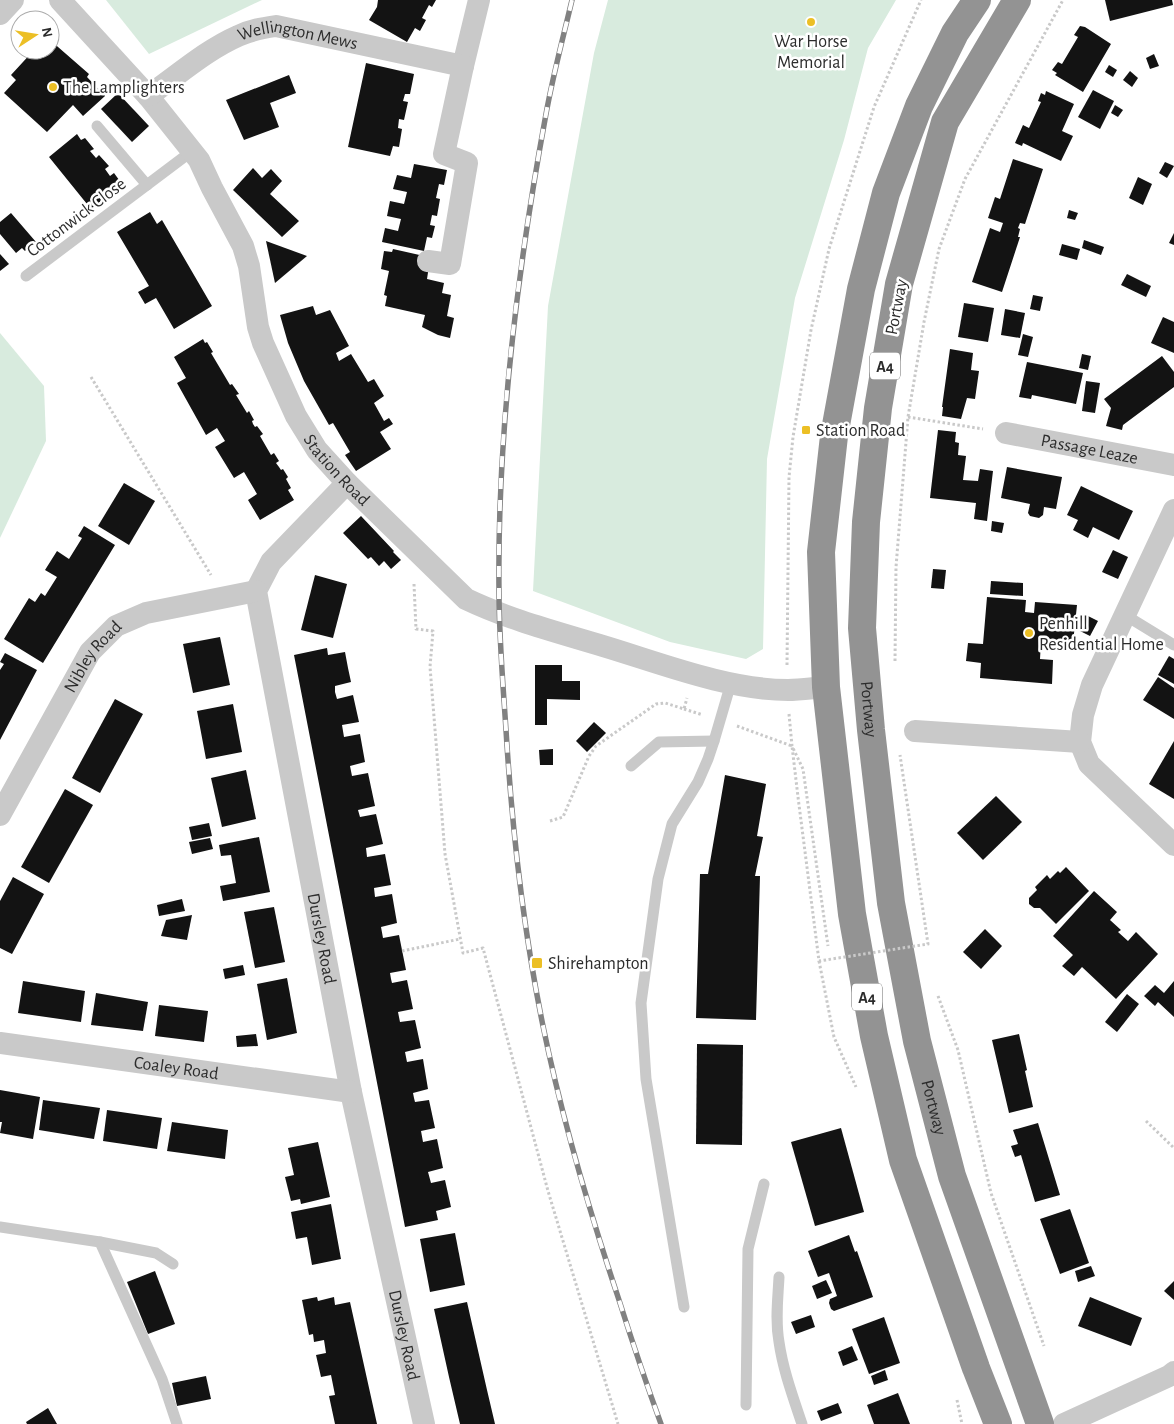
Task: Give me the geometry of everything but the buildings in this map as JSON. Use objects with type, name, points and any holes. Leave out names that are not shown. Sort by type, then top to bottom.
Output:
[{"type":"highway","name":"Portway","points":[[977,0],[956,33],[919,106],[886,193],[861,289],[834,436],[821,552],[826,687],[852,914],[876,1046],[903,1160],[976,1368],[998,1424]]},
{"type":"highway","name":"Portway","points":[[1017,0],[945,122],[899,284],[878,408],[866,522],[862,628],[871,730],[891,903],[918,1041],[952,1176],[1040,1424]]},
{"type":"street","points":[[0,14],[13,0]]},
{"type":"street","name":"Station Road","points":[[60,0],[148,96],[199,160],[243,246],[249,266],[258,327],[263,343],[296,416],[317,450],[466,599],[490,611],[521,622],[695,674],[731,682],[787,690],[826,687]]},
{"type":"street","points":[[428,260],[450,264],[467,163],[444,154],[478,0]]},
{"type":"street","name":"Wellington Mews","points":[[148,96],[206,54],[238,36],[257,29],[276,26],[463,66]]},
{"type":"street","name":"Passage Leaze","points":[[1006,433],[1174,465]]},
{"type":"street","points":[[256,592],[271,562],[347,482]]},
{"type":"street","points":[[1174,510],[1092,685],[1083,715],[1080,742],[1089,764],[1174,845]]},
{"type":"street","name":"Nibley Road","points":[[0,814],[90,652],[116,626],[146,613],[256,592]]},
{"type":"street","name":"Dursley Road","points":[[256,592],[351,1092],[424,1424]]},
{"type":"street","points":[[915,731],[1080,742]]},
{"type":"street","name":"Coaley Road","points":[[0,1043],[351,1092]]},
{"type":"street","points":[[1064,1424],[1172,1376]]},
{"type":"lane","name":"Cottonwick Close","points":[[97,126],[147,185]]},
{"type":"lane","name":"Cottonwick Close","points":[[26,276],[192,151]]},
{"type":"lane","points":[[1125,615],[1174,645]]},
{"type":"lane","points":[[684,1307],[646,1079],[641,1003],[658,879],[672,824],[698,782],[714,742],[731,682]]},
{"type":"lane","points":[[631,766],[659,742],[714,742]]},
{"type":"lane","points":[[746,1405],[748,1249],[764,1184]]},
{"type":"lane","points":[[0,1227],[100,1242],[156,1253],[172,1264]]},
{"type":"lane","points":[[100,1242],[162,1379],[177,1424]]},
{"type":"lane","points":[[780,1276],[777,1320],[779,1343],[788,1384],[802,1424]]},
{"type":"path","points":[[895,663],[896,567],[908,417],[924,322],[939,249],[962,188],[1063,0]]},
{"type":"path","points":[[91,376],[224,598]]},
{"type":"path","points":[[908,417],[1006,433]]},
{"type":"path","points":[[412,546],[416,630],[433,631],[430,668],[445,854],[463,953],[483,948],[548,1192],[618,1424]]},
{"type":"path","points":[[550,821],[563,817],[589,756],[596,746],[656,704],[665,703],[684,709],[695,674]]},
{"type":"path","points":[[819,962],[928,944],[899,746],[918,744],[915,731]]},
{"type":"path","points":[[792,746],[819,962],[834,1037],[856,1088]]},
{"type":"path","points":[[402,951],[460,938]]},
{"type":"path","points":[[936,989],[958,1050],[991,1193],[1046,1351]]},
{"type":"path","points":[[1146,1121],[1174,1148]]},
{"type":"green space","points":[[106,0],[262,0],[149,54]]},
{"type":"green space","points":[[608,0],[896,0],[868,48],[844,140],[795,298],[767,459],[763,649],[746,659],[670,642],[533,591],[548,306],[594,53]]},
{"type":"green space","points":[[0,333],[44,386],[46,441],[0,538]]},
{"type":"railway","points":[[572,0],[546,114],[526,232],[511,352],[505,411],[499,532],[501,661],[508,767],[519,878],[543,1026],[567,1130],[587,1198],[661,1424]]},
{"type":"place","name":"War Horse Memorial","points":[[811,22]]},
{"type":"place","name":"The Lamplighters","points":[[53,87]]},
{"type":"place","name":"Station Road","points":[[806,430]]},
{"type":"place","name":"Penhill Residential Home","points":[[1029,633]]},
{"type":"place","name":"Shirehampton","points":[[537,963]]}]
